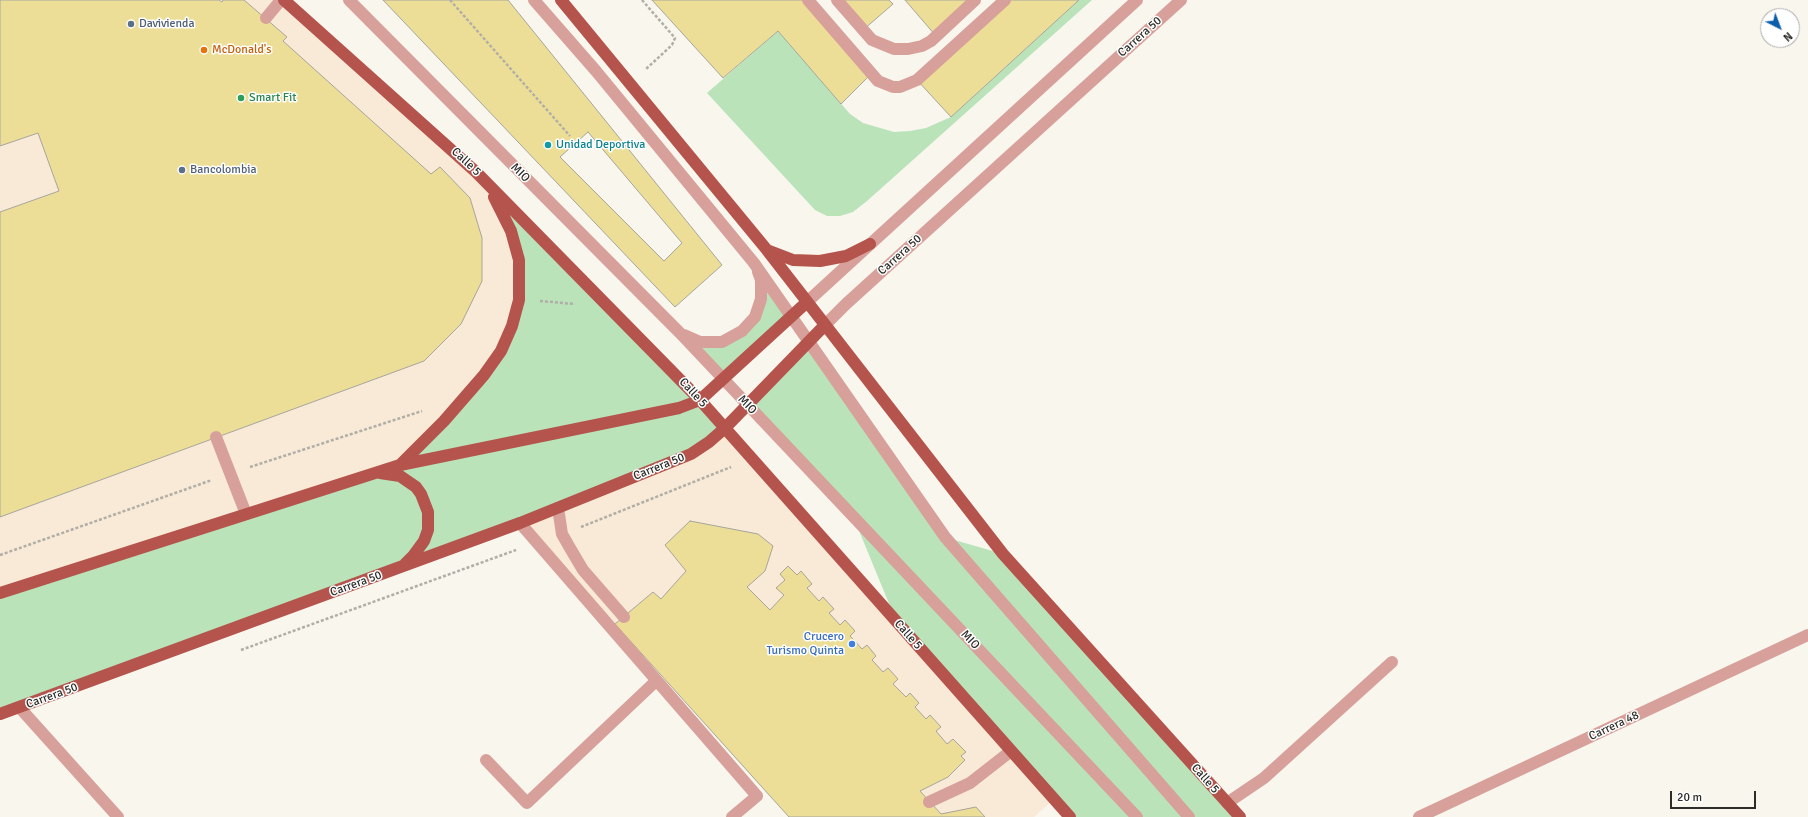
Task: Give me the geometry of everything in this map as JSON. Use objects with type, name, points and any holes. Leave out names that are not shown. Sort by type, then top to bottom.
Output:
[{"type":"main road","name":"Calle 5","points":[[283,0],[476,172],[700,400],[1070,817]]},
{"type":"main road","name":"Calle 5","points":[[561,0],[767,250],[1003,554],[1240,817]]},
{"type":"main road","points":[[400,465],[444,421],[484,375],[506,340],[519,300],[519,260],[511,231],[499,204],[476,172]]},
{"type":"main road","points":[[767,250],[793,260],[820,261],[846,256],[870,244]]},
{"type":"main road","points":[[0,593],[400,465],[680,408],[700,400],[807,302]]},
{"type":"main road","name":"Carrera 50","points":[[0,714],[20,708],[520,523],[690,454],[709,442],[724,428],[825,325]]},
{"type":"main road","points":[[375,472],[390,473],[408,480],[421,494],[428,512],[428,530],[424,541],[414,556],[401,567]]},
{"type":"street","points":[[266,18],[283,0]]},
{"type":"street","name":"MIO","points":[[349,0],[680,333],[722,380],[859,522],[1137,817]]},
{"type":"street","points":[[534,0],[596,71],[754,263],[944,537],[1189,817]]},
{"type":"street","points":[[808,0],[871,74],[878,81],[893,87],[900,87],[917,80],[1005,0]]},
{"type":"street","points":[[837,0],[872,40],[894,49],[908,49],[922,46],[931,41],[976,0]]},
{"type":"street","points":[[807,302],[1137,0]]},
{"type":"street","name":"Carrera 50","points":[[825,325],[858,293],[1181,0]]},
{"type":"street","points":[[680,333],[700,342],[722,342],[742,331],[755,317],[762,300],[761,280],[754,263]]},
{"type":"street","points":[[216,437],[246,514]]},
{"type":"street","points":[[558,508],[562,534],[580,565],[624,617]]},
{"type":"street","points":[[520,523],[757,796],[732,817]]},
{"type":"street","name":"Carrera 48","points":[[1419,817],[1808,635]]},
{"type":"street","points":[[1227,803],[1264,778],[1392,662]]},
{"type":"street","points":[[486,760],[527,803],[656,681]]},
{"type":"street","points":[[20,708],[118,817]]},
{"type":"street","points":[[929,802],[970,783],[1010,750]]},
{"type":"path","points":[[450,0],[570,136]]},
{"type":"path","points":[[630,84],[674,41],[674,35],[642,0]]},
{"type":"path","points":[[519,300],[581,304]]},
{"type":"shaded area","points":[[0,0],[284,0],[476,172],[499,204],[520,271],[506,340],[400,465],[0,593]]},
{"type":"shaded area","points":[[725,428],[1054,799],[1034,817],[789,817],[616,624],[520,523]]},
{"type":"green space","points":[[1079,0],[1092,0],[867,201],[853,212],[840,216],[827,216],[815,210],[707,93],[778,31],[850,114],[863,123],[894,132],[926,128],[951,117]]},
{"type":"green space","points":[[499,204],[725,428],[691,454],[0,714],[0,593],[400,465],[501,351],[520,286]]},
{"type":"green space","points":[[761,280],[791,317],[722,380],[680,333],[722,342],[755,317]]},
{"type":"green space","points":[[808,342],[944,537],[1003,554],[1240,817],[1070,817],[897,623],[853,516],[747,405]]},
{"type":"building","points":[[0,0],[219,0],[222,2],[223,0],[244,0],[287,37],[283,41],[431,174],[440,167],[470,198],[482,238],[482,281],[461,324],[424,361],[0,517],[0,212],[59,191],[38,133],[0,146]]},
{"type":"building","name":"Unidad Deportiva","points":[[383,0],[508,0],[722,265],[675,307]],"holes":[[[588,132],[682,243],[664,261],[560,157]]]},
{"type":"building","points":[[652,0],[808,0],[871,74],[841,104],[778,31],[723,78]]},
{"type":"building","points":[[837,0],[889,0],[893,4],[863,30]]},
{"type":"building","points":[[905,0],[975,0],[936,36]]},
{"type":"building","points":[[1005,0],[1079,0],[951,117],[917,80]]},
{"type":"building","points":[[690,521],[758,534],[773,546],[765,571],[747,587],[770,610],[784,595],[776,588],[785,580],[780,574],[788,566],[797,575],[801,571],[812,584],[807,588],[819,601],[823,597],[834,609],[829,613],[840,625],[845,620],[855,631],[850,636],[862,649],[867,645],[876,656],[872,660],[883,672],[888,668],[898,679],[893,684],[906,697],[910,693],[919,703],[915,707],[926,719],[930,715],[941,727],[936,731],[947,744],[953,739],[966,752],[961,756],[965,760],[948,777],[920,791],[941,814],[976,807],[985,817],[789,817],[615,624],[653,592],[661,599],[686,571],[665,545]]},
{"type":"place","name":"Davivienda","points":[[131,24]]},
{"type":"place","name":"McDonald's","points":[[204,50]]},
{"type":"place","name":"Smart Fit","points":[[241,98]]},
{"type":"place","name":"Unidad Deportiva","points":[[548,145]]},
{"type":"place","name":"Bancolombia","points":[[182,170]]},
{"type":"place","name":"Crucero Turismo Quinta","points":[[852,644]]}]
